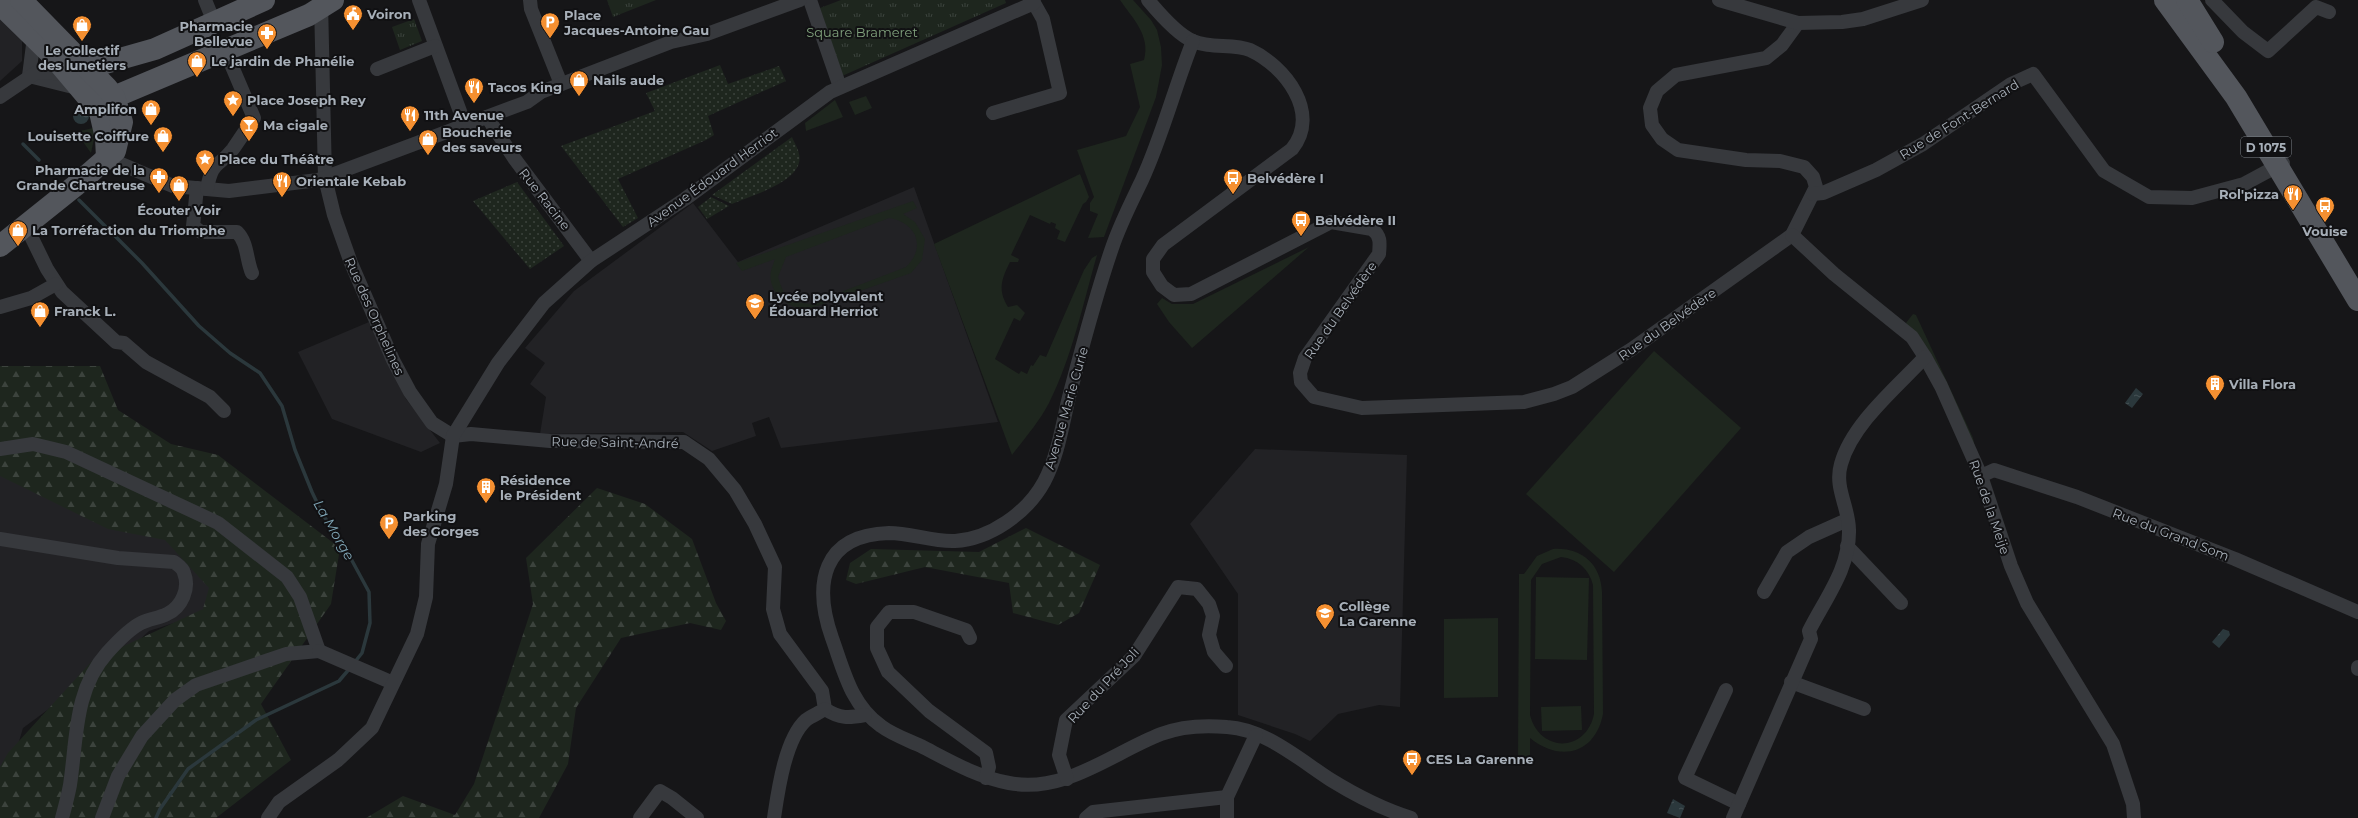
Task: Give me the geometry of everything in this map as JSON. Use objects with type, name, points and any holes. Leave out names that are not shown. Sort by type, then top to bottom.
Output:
[{"type":"main road","points":[[0,246],[70,190],[115,151],[122,122],[97,86],[21,0]]},
{"type":"main road","points":[[97,86],[155,49],[264,0]]},
{"type":"main road","name":"D 1075","points":[[2165,0],[2236,97],[2358,279]]},
{"type":"main road","name":"D 1075","points":[[2186,0],[2282,164],[2358,300]]},
{"type":"main road","points":[[97,86],[225,50],[308,15],[325,2]]},
{"type":"main road","points":[[0,4],[34,37],[97,86]]},
{"type":"street","points":[[205,0],[214,22]]},
{"type":"street","points":[[419,0],[464,125]]},
{"type":"street","points":[[107,158],[173,186],[229,192],[325,178],[527,102],[541,92],[671,42],[707,34],[800,0]]},
{"type":"street","points":[[810,0],[840,87]]},
{"type":"street","name":"Rue du Belvédère","points":[[1148,0],[1183,36],[1193,42],[1208,46],[1248,49],[1265,59],[1285,76],[1300,100],[1304,126],[1300,139],[1292,149],[1163,245],[1154,259],[1153,266],[1153,272],[1162,286],[1174,295],[1191,294],[1331,222],[1356,225],[1377,233],[1380,242],[1379,254],[1370,269],[1305,358],[1300,373],[1301,382],[1314,397],[1362,408],[1524,402],[1554,394],[1572,387],[1632,349],[1792,235]]},
{"type":"street","points":[[1719,0],[1798,23],[1842,22],[1863,19],[1922,0]]},
{"type":"street","points":[[2212,0],[2243,32],[2268,51],[2316,7],[2329,12]]},
{"type":"street","points":[[994,113],[1060,93],[1045,26],[1033,1]]},
{"type":"street","name":"Avenue Édouard Herriot","points":[[453,436],[473,400],[521,332],[544,303],[591,261],[685,199],[840,87],[1033,1]]},
{"type":"street","name":"Rue des Orphelines","points":[[325,2],[325,178],[334,216],[351,262],[393,360],[410,392],[432,423],[453,436]]},
{"type":"street","points":[[530,5],[561,84]]},
{"type":"street","points":[[1792,235],[1816,187],[1813,177],[1804,167],[1780,162],[1746,160],[1678,150],[1662,139],[1652,125],[1650,108],[1657,91],[1676,75],[1766,58],[1782,45],[1798,23]]},
{"type":"street","points":[[29,76],[34,37]]},
{"type":"street","name":"Avenue Marie Curie","points":[[1193,42],[1142,179],[1130,202],[1112,248],[1074,381],[1055,456],[1044,482],[1032,501],[1015,516],[985,534],[957,541],[925,539],[892,533],[858,537],[845,544],[835,553],[827,565],[822,592],[830,630],[850,688],[865,714],[886,730],[986,778],[1012,784],[1031,785],[1067,779],[1162,734],[1183,728],[1232,727],[1256,735],[1282,747],[1377,807],[1411,818]]},
{"type":"street","points":[[377,69],[435,46]]},
{"type":"street","points":[[225,50],[253,116],[232,150],[214,166],[202,189],[193,226],[201,232],[237,232],[244,240],[247,261],[252,273]]},
{"type":"street","points":[[0,97],[29,76],[37,72],[45,71],[97,86]]},
{"type":"street","name":"Rue de Font-Bernard","points":[[1813,194],[1823,193],[1876,170],[1923,144],[2011,84],[2033,74],[2104,171],[2148,197],[2192,198],[2244,184],[2282,164]]},
{"type":"street","points":[[29,76],[97,86]]},
{"type":"street","name":"Rue Racine","points":[[487,117],[514,158],[591,261]]},
{"type":"street","points":[[26,226],[56,284],[62,292],[116,342],[124,343],[146,362],[210,397],[224,411]]},
{"type":"street","name":"Rue de la Meije","points":[[1792,235],[1834,274],[1912,337],[1925,357],[1941,386],[1981,476],[2011,566],[2027,603],[2113,744],[2133,804],[2134,818]]},
{"type":"street","points":[[0,307],[32,298],[56,284]]},
{"type":"street","points":[[1733,818],[1810,639],[1809,631],[1841,571],[1850,530],[1840,491],[1839,476],[1840,465],[1851,438],[1925,357]]},
{"type":"street","name":"Rue de Saint-André","points":[[453,436],[472,434],[550,441],[684,442],[709,459],[735,490],[755,524],[775,567],[772,609],[780,634],[822,691],[825,709]]},
{"type":"street","points":[[268,818],[279,802],[338,760],[372,728],[417,634],[426,597],[428,544],[446,484],[453,436]]},
{"type":"street","points":[[0,449],[33,444],[66,452],[218,523],[287,577],[300,597],[324,653]]},
{"type":"street","name":"Rue du Grand Som","points":[[1981,476],[1994,470],[2020,480],[2077,496],[2235,559],[2358,612]]},
{"type":"street","points":[[1764,592],[1788,552],[1809,537],[1847,520]]},
{"type":"street","points":[[0,539],[118,558],[174,562],[184,571],[187,582],[185,594],[179,603],[168,613],[141,623],[134,628],[107,654],[92,675],[83,696],[77,718],[70,787],[62,818]]},
{"type":"street","points":[[1847,546],[1901,603]]},
{"type":"street","name":"Rue du Pré Joli","points":[[1067,779],[1060,755],[1066,720],[1134,656],[1178,586],[1197,589],[1209,604],[1213,616],[1209,635],[1214,652],[1226,666]]},
{"type":"street","points":[[970,638],[966,630],[914,612],[889,612],[878,627],[877,648],[888,672],[929,710],[986,753],[989,767],[986,778]]},
{"type":"street","points":[[102,818],[118,776],[142,736],[175,700],[196,686],[286,654],[324,653],[377,677],[393,682]]},
{"type":"street","points":[[1791,682],[1864,709]]},
{"type":"street","points":[[1726,690],[1685,778],[1738,804]]},
{"type":"street","points":[[774,818],[781,775],[798,731],[807,720],[825,709],[836,716],[851,718],[865,714]]},
{"type":"street","points":[[1227,818],[1227,797],[1256,735]]},
{"type":"street","points":[[640,818],[660,792],[672,798],[697,818]]},
{"type":"street","points":[[1086,818],[1093,812],[1227,797]]},
{"type":"shaded area","points":[[0,15],[22,39],[22,61],[0,81]]},
{"type":"shaded area","name":"Lycée polyvalent Édouard Herriot","points":[[914,187],[998,422],[781,448],[769,417],[752,423],[756,436],[712,451],[683,432],[540,434],[546,397],[530,384],[545,363],[525,348],[574,291],[693,203],[738,262]]},
{"type":"shaded area","points":[[369,322],[406,399],[440,443],[421,452],[332,419],[298,352]]},
{"type":"shaded area","points":[[0,434],[42,436],[221,586],[205,613],[149,631],[107,671],[69,694],[23,728],[9,775],[0,779]]},
{"type":"shaded area","points":[[1255,449],[1407,455],[1400,707],[1379,705],[1338,714],[1310,741],[1295,734],[1238,715],[1238,594],[1190,524]]},
{"type":"green space","points":[[607,0],[656,0],[613,17]]},
{"type":"green space","name":"Square Brameret","points":[[841,0],[1005,0],[1006,3],[842,76],[820,8]]},
{"type":"green space","points":[[1120,0],[1133,0],[1151,20],[1157,30],[1161,47],[1162,65],[1156,97],[1104,237],[1088,238],[1098,214],[1090,211],[1090,203],[1094,197],[1077,150],[1126,136],[1140,107],[1130,64],[1144,60],[1145,43],[1143,35],[1135,20]]},
{"type":"green space","points":[[414,19],[422,41],[400,50],[392,27]]},
{"type":"green space","points":[[720,65],[728,84],[779,66],[786,81],[708,116],[714,135],[706,140],[618,179],[638,218],[623,227],[561,146],[655,111],[646,93]]},
{"type":"green space","points":[[866,96],[872,108],[855,115],[849,102]]},
{"type":"green space","points":[[835,100],[843,117],[806,131],[805,123]]},
{"type":"green space","points":[[93,128],[94,139],[91,153],[76,132]]},
{"type":"green space","points":[[792,137],[799,154],[799,164],[786,180],[763,192],[732,204],[712,195]]},
{"type":"green space","points":[[1080,174],[1089,197],[1083,204],[1065,242],[1057,239],[1060,231],[1055,228],[1056,224],[1051,222],[1050,224],[1030,215],[1011,255],[1019,259],[1018,262],[1010,262],[1003,279],[1002,290],[1008,307],[1017,305],[1025,313],[1020,321],[1014,318],[995,359],[1019,374],[1021,371],[1027,374],[1031,365],[1033,366],[1040,355],[1046,357],[1084,270],[1092,258],[1097,255],[1071,349],[1057,385],[1041,417],[1012,455],[934,244]]},
{"type":"green space","points":[[517,182],[564,246],[530,269],[473,201]]},
{"type":"green space","points":[[711,197],[729,206],[707,219],[698,207]]},
{"type":"green space","points":[[913,201],[917,208],[903,214],[915,222],[925,239],[922,260],[911,273],[806,310],[792,306],[780,298],[772,286],[771,271],[775,259],[742,271],[736,263]],"holes":[[[889,218],[898,220],[912,230],[916,236],[916,251],[906,267],[810,304],[797,302],[785,294],[778,277],[786,257]]]},
{"type":"green space","points":[[1309,247],[1192,348],[1169,322],[1157,304],[1162,298],[1172,304],[1193,304]]},
{"type":"green space","points":[[1913,314],[1916,315],[1973,438],[1975,448],[1931,357],[1906,323]]},
{"type":"green space","points":[[1654,351],[1741,428],[1614,572],[1526,494]]},
{"type":"green space","points":[[0,366],[100,366],[118,410],[171,444],[218,455],[340,548],[331,604],[261,704],[291,760],[216,818],[0,818],[0,767],[8,753],[92,661],[203,609],[209,588],[165,540],[108,529],[0,476]]},
{"type":"green space","points":[[597,488],[645,504],[692,539],[716,603],[726,621],[721,630],[690,623],[621,638],[576,708],[568,764],[539,818],[366,818],[403,796],[455,815],[474,784],[533,604],[526,558]]},
{"type":"green space","points":[[1026,528],[1100,565],[1079,613],[1058,625],[1013,613],[1009,583],[925,567],[856,584],[846,580],[850,563],[871,549],[979,552]]},
{"type":"green space","points":[[1553,549],[1572,551],[1581,554],[1588,559],[1598,573],[1602,592],[1603,714],[1599,728],[1584,746],[1564,752],[1541,746],[1530,738],[1530,761],[1518,761],[1519,574],[1524,574],[1537,556]],"holes":[[[1561,557],[1578,563],[1586,570],[1593,585],[1594,714],[1589,727],[1582,736],[1573,741],[1563,743],[1553,742],[1543,736],[1535,727],[1530,715],[1531,580],[1542,564]]]},
{"type":"green space","points":[[1536,577],[1589,578],[1587,660],[1535,659]]},
{"type":"green space","points":[[1498,618],[1498,697],[1444,698],[1444,619]]},
{"type":"green space","points":[[1581,706],[1582,730],[1542,731],[1541,707]]},
{"type":"water","points":[[78,108],[84,108],[89,113],[87,122],[84,124],[78,124],[73,119],[73,113]]},
{"type":"water","points":[[2136,388],[2143,394],[2132,408],[2125,403]]},
{"type":"water","points":[[2223,629],[2229,631],[2230,635],[2219,648],[2212,642]]},
{"type":"water","points":[[1673,799],[1685,806],[1680,818],[1667,813]]},
{"type":"waterway","name":"La Morge","points":[[23,144],[39,160]]},
{"type":"waterway","name":"La Morge","points":[[79,200],[142,263],[199,326],[230,353],[260,373],[282,406],[295,450],[312,492],[323,515],[343,544],[369,592],[370,623],[362,653],[354,663]]},
{"type":"waterway","name":"La Morge","points":[[156,818],[160,809],[188,769],[256,720],[339,681],[350,668]]},
{"type":"place","name":"Voiron","points":[[353,31]]},
{"type":"place","name":"Place Jacques-Antoine Gau","points":[[550,39]]},
{"type":"place","name":"Le collectif des lunetiers","points":[[82,42]]},
{"type":"place","name":"Pharmacie Bellevue","points":[[267,50]]},
{"type":"place","name":"Le jardin de Phanélie","points":[[197,78]]},
{"type":"place","name":"Nails aude","points":[[579,97]]},
{"type":"place","name":"Tacos King","points":[[474,104]]},
{"type":"place","name":"Place Joseph Rey","points":[[233,117]]},
{"type":"place","name":"Amplifon","points":[[151,126]]},
{"type":"place","name":"11th Avenue","points":[[410,132]]},
{"type":"place","name":"Ma cigale","points":[[249,142]]},
{"type":"place","name":"Louisette Coiffure","points":[[163,153]]},
{"type":"place","name":"Boucherie des saveurs","points":[[428,156]]},
{"type":"place","name":"Place du Théâtre","points":[[205,176]]},
{"type":"place","name":"Pharmacie de la Grande Chartreuse","points":[[159,194]]},
{"type":"place","name":"Belvédère I","points":[[1233,195]]},
{"type":"place","name":"Orientale Kebab","points":[[282,198]]},
{"type":"place","name":"Écouter Voir","points":[[179,202]]},
{"type":"place","name":"Rol'pizza","points":[[2293,211]]},
{"type":"place","name":"Vouise","points":[[2325,223]]},
{"type":"place","name":"Belvédère II","points":[[1301,237]]},
{"type":"place","name":"La Torréfaction du Triomphe","points":[[18,247]]},
{"type":"place","name":"Lycée polyvalent Édouard Herriot","points":[[755,320]]},
{"type":"place","name":"Franck L.","points":[[40,328]]},
{"type":"place","name":"Villa Flora","points":[[2215,401]]},
{"type":"place","name":"Résidence le Président","points":[[486,504]]},
{"type":"place","name":"Parking des Gorges","points":[[389,540]]},
{"type":"place","name":"Collège La Garenne","points":[[1325,630]]},
{"type":"place","name":"CES La Garenne","points":[[1412,776]]}]
